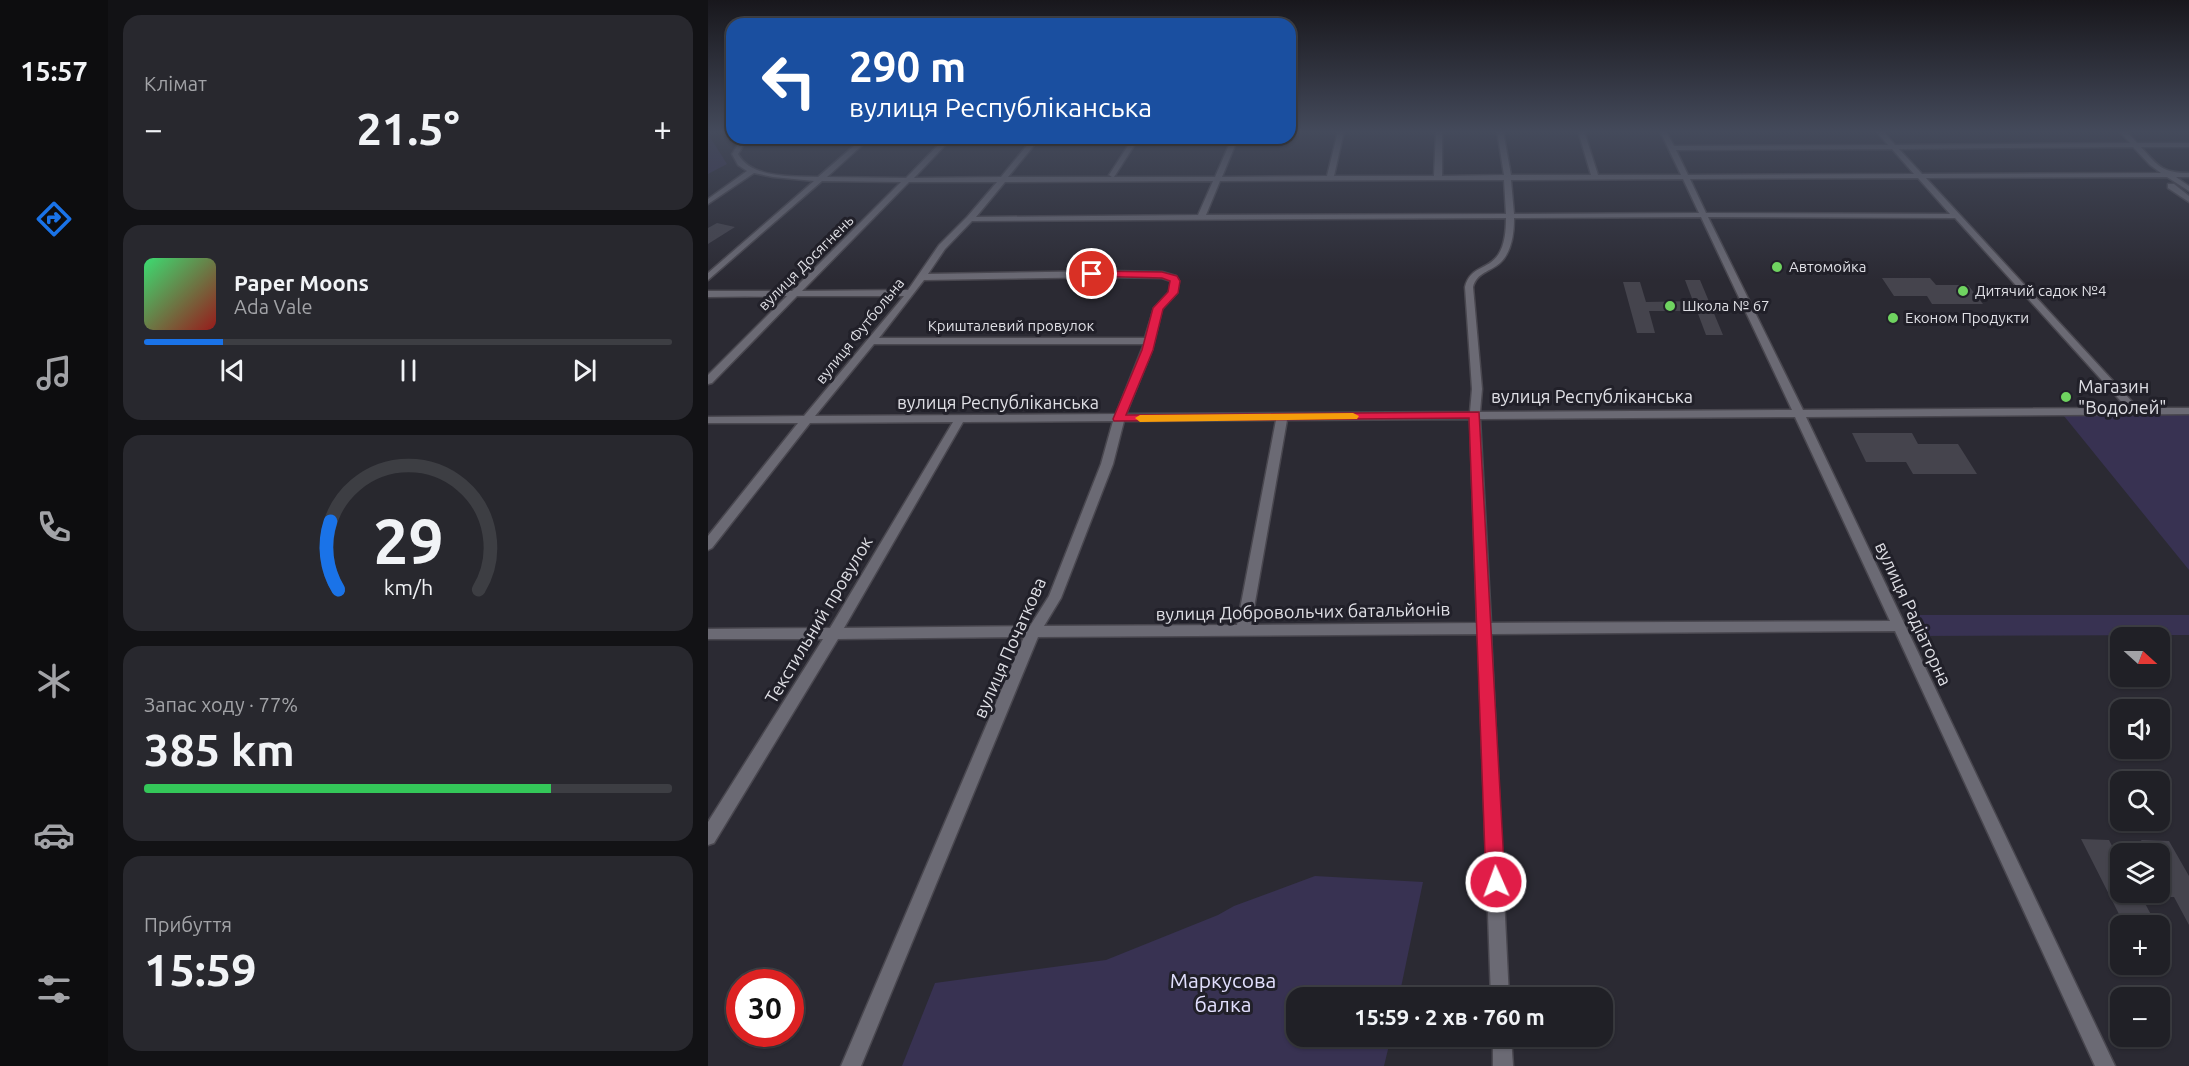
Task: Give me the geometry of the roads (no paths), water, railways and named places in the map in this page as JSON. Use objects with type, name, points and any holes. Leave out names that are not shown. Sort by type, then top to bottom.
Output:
[{"type":"street","points":[[708,202],[739,181]]},
{"type":"street","points":[[708,277],[818,181]]},
{"type":"street","name":"вулиця Досягнень","points":[[708,381],[906,181]]},
{"type":"street","name":"вулиця Футбольна","points":[[708,545],[807,419],[911,294],[942,247],[970,219],[1000,181]]},
{"type":"street","points":[[1202,216],[1216,181]]},
{"type":"street","points":[[1500,987],[1486,628],[1475,414],[1477,389],[1470,279],[1504,254],[1512,225],[1507,181]]},
{"type":"street","name":"вулиця Радіаторна","points":[[1687,181],[1845,508],[2105,1066]]},
{"type":"street","points":[[1924,181],[2135,411]]},
{"type":"street","points":[[2165,181],[2189,200]]},
{"type":"street","points":[[970,219],[1511,215],[1957,216]]},
{"type":"street","name":"вулиця Початкова","points":[[851,1066],[1034,633],[1055,598],[1107,464],[1117,435],[1119,419],[1149,341],[1158,308],[1173,293],[1173,278],[1162,275],[922,277]]},
{"type":"street","points":[[708,294],[911,294]]},
{"type":"street","name":"Кришталевий провулок","points":[[872,341],[1149,341]]},
{"type":"street","name":"вулиця Республіканська","points":[[708,420],[2189,411]]},
{"type":"street","points":[[1243,630],[1282,416]]},
{"type":"street","name":"Текстильний провулок","points":[[708,837],[834,633],[959,420]]},
{"type":"street","name":"вулиця Добровольчих батальйонів","points":[[708,634],[1898,626]]},
{"type":"street","points":[[1502,1047],[1503,1066]]},
{"type":"place","name":"Автомойка","points":[[1777,267]]},
{"type":"place","name":"Дитячий садок №4","points":[[1963,291]]},
{"type":"place","name":"Школа № 67","points":[[1670,306]]},
{"type":"place","name":"Економ Продукти","points":[[1893,318]]},
{"type":"place","name":"Магазин \"Водолей\"","points":[[2066,397]]},
{"type":"park label","name":"Маркусова балка","points":[[1223,993]]}]
